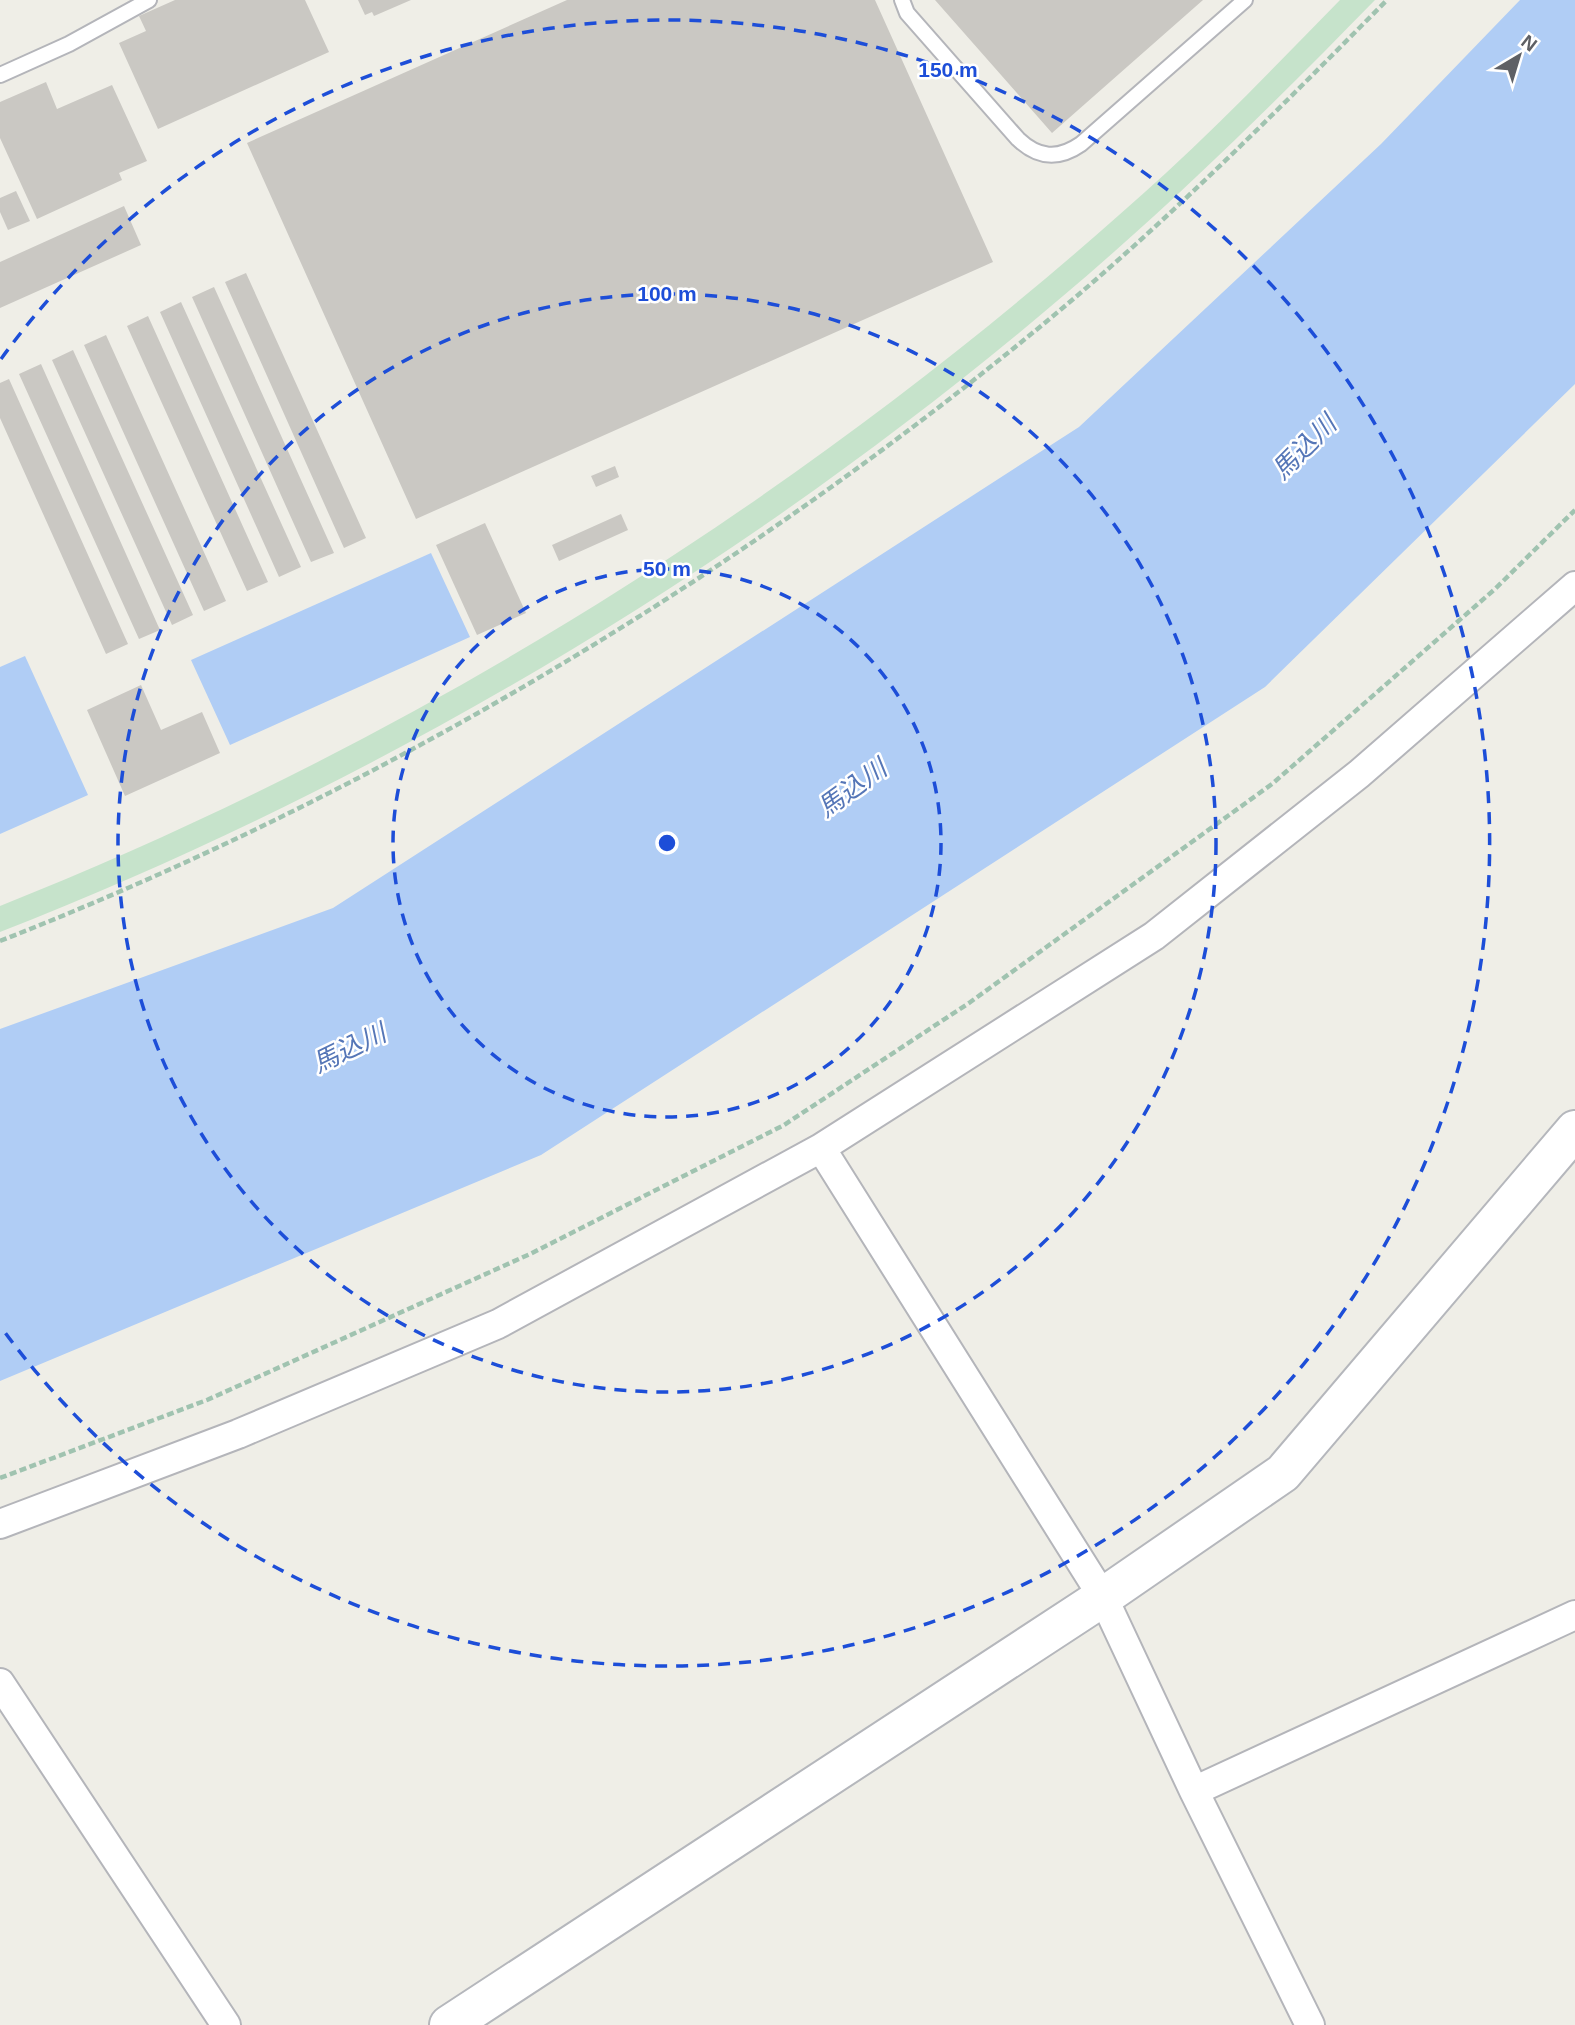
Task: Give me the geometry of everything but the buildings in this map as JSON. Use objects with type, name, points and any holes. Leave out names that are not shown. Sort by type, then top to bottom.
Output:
[{"type":"street","points":[[0,1524],[238,1434],[498,1324],[821,1148],[1154,936],[1359,774],[1575,586]]},
{"type":"street","points":[[449,2025],[1103,1597],[1283,1473],[1575,1130]]},
{"type":"street","points":[[821,1148],[1103,1597],[1194,1791],[1310,2025]]},
{"type":"street","points":[[1194,1791],[1575,1615]]},
{"type":"street","points":[[0,1683],[226,2025]]},
{"type":"lane","points":[[0,75],[69,44],[149,0]]},
{"type":"lane","points":[[902,0],[907,13],[1023,144],[1041,155],[1055,156],[1069,152],[1080,144],[1245,0]]},
{"type":"path","points":[[0,941],[220,847],[394,759],[565,663],[730,558],[880,452],[1044,324],[1191,195],[1387,0]]},
{"type":"path","points":[[0,1478],[207,1400],[530,1254],[784,1125],[969,1003],[1272,784],[1495,589],[1575,510]]},
{"type":"green space","points":[[1340,0],[1375,0],[1248,128],[1149,221],[990,357],[860,457],[726,552],[587,640],[445,723],[300,799],[151,869],[0,932],[0,906],[160,838],[316,763],[468,681],[616,592],[761,497],[900,395],[1036,287],[1166,173]]},
{"type":"water","name":"馬込川","points":[[1520,0],[1575,0],[1575,384],[1265,687],[541,1155],[0,1381],[0,1029],[333,908],[1079,427],[1381,144]]},
{"type":"water","points":[[431,553],[470,637],[230,745],[191,660]]},
{"type":"water","points":[[25,656],[88,795],[0,834],[0,667]]}]
